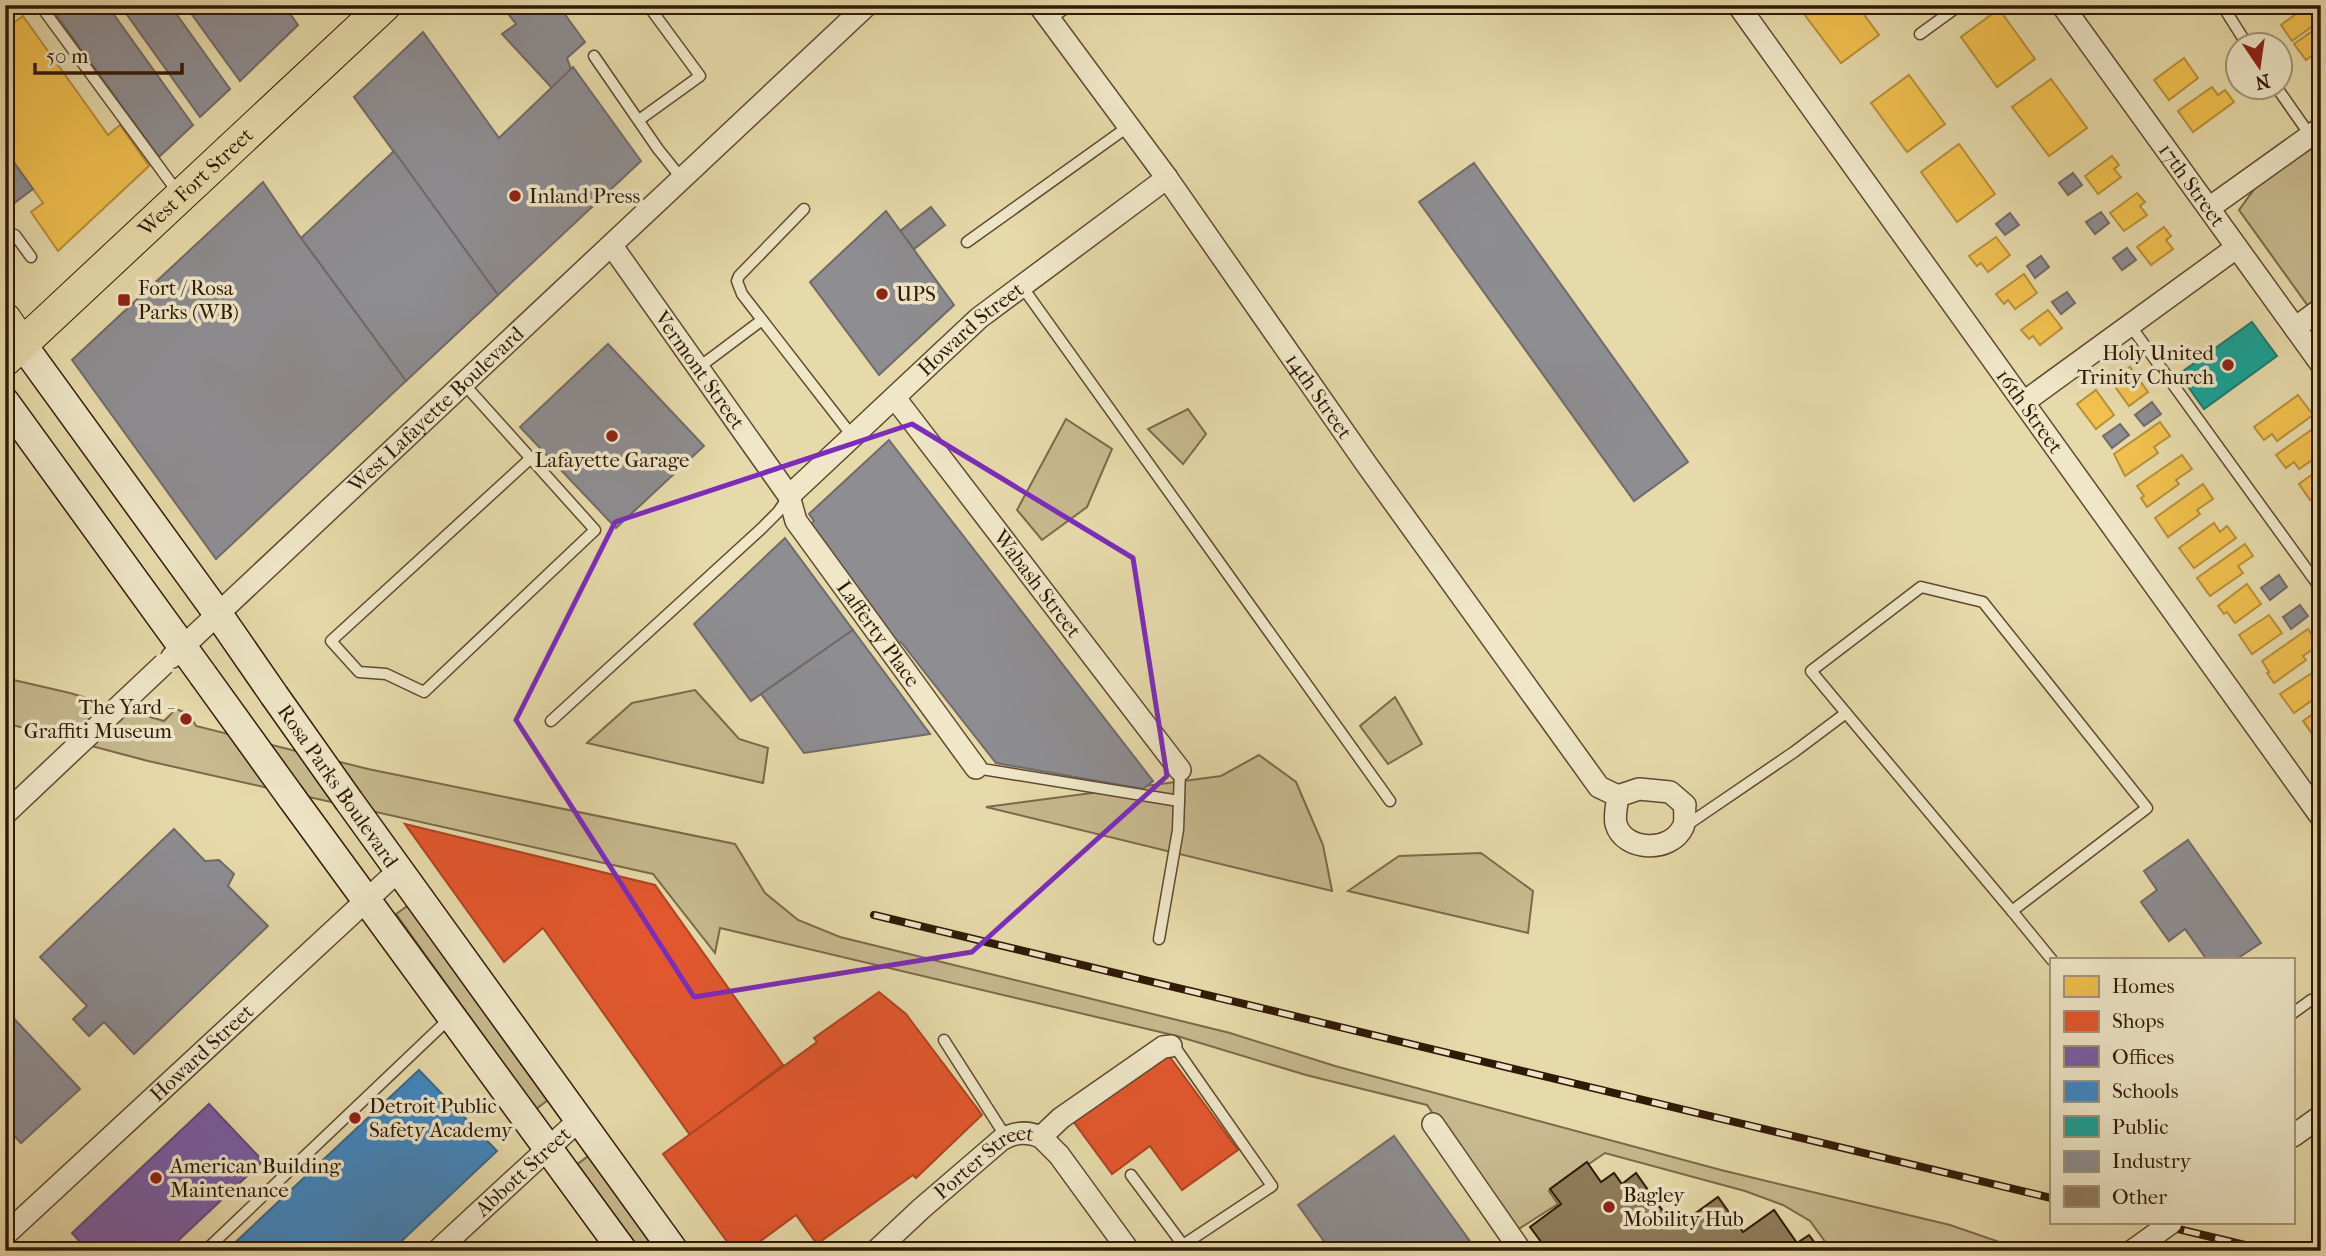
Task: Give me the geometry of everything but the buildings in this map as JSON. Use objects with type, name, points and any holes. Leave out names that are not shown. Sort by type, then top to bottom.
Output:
[{"type":"main road","name":"West Fort Street","points":[[11,341],[181,196],[366,12]]},
{"type":"main road","name":"Rosa Parks Boulevard","points":[[11,341],[218,614],[398,871],[674,1251]]},
{"type":"main road","name":"Rosa Parks Boulevard","points":[[5,401],[174,656],[203,676],[623,1251]]},
{"type":"street","name":"16th Street","points":[[1738,5],[2321,817]]},
{"type":"street","name":"17th Street","points":[[2062,5],[2321,364]]},
{"type":"street","name":"West Lafayette Boulevard","points":[[5,814],[612,246],[857,11]]},
{"type":"street","name":"14th Street","points":[[1045,12],[1167,178],[1375,475],[1608,792]]},
{"type":"street","points":[[2208,208],[2315,132]]},
{"type":"street","name":"Howard Street","points":[[789,496],[979,318],[1167,178]]},
{"type":"street","name":"Vermont Street","points":[[612,246],[789,496]]},
{"type":"street","points":[[2024,402],[2236,248]]},
{"type":"street","points":[[2295,328],[2321,309]]},
{"type":"street","name":"Wabash Street","points":[[895,398],[1180,769]]},
{"type":"street","name":"Lafferty Place","points":[[789,496],[796,521],[976,768]]},
{"type":"street","points":[[1639,789],[1670,792],[1685,805],[1684,827],[1674,837],[1656,846],[1638,845],[1623,838],[1615,822],[1608,792],[1639,789]]},
{"type":"street","name":"Howard Street","points":[[5,1235],[398,871]]},
{"type":"street","name":"Porter Street","points":[[876,1251],[1006,1137],[1027,1132],[1041,1137],[1061,1118],[1163,1047],[1171,1046]]},
{"type":"street","points":[[2294,1135],[2321,1116]]},
{"type":"street","name":"Abbott Street","points":[[437,1251],[579,1120]]},
{"type":"street","points":[[1433,1124],[1521,1251]]},
{"type":"street","points":[[1041,1137],[1059,1155],[1129,1251]]},
{"type":"street","points":[[2132,1251],[2170,1224]]},
{"type":"lane","points":[[40,5],[181,196]]},
{"type":"lane","points":[[1045,12],[1070,5]]},
{"type":"lane","points":[[1920,34],[1959,5]]},
{"type":"lane","points":[[2222,5],[2239,32]]},
{"type":"lane","points":[[639,120],[700,76],[650,8]]},
{"type":"lane","points":[[594,56],[682,179]]},
{"type":"lane","points":[[2289,102],[2315,132]]},
{"type":"lane","points":[[967,242],[1129,126]]},
{"type":"lane","points":[[804,209],[737,281],[742,294],[853,437]]},
{"type":"lane","points":[[5,233],[15,235],[31,257]]},
{"type":"lane","points":[[1021,285],[1390,801]]},
{"type":"lane","points":[[698,368],[762,320]]},
{"type":"lane","points":[[2130,325],[2321,589]]},
{"type":"lane","points":[[464,384],[531,458],[595,530],[424,692],[386,674],[359,672],[331,641],[531,458]]},
{"type":"lane","points":[[551,721],[761,529],[789,496]]},
{"type":"lane","points":[[2012,911],[2147,808],[1983,602],[1921,587],[1811,671],[2050,958]]},
{"type":"lane","points":[[1684,827],[1846,713]]},
{"type":"lane","points":[[976,768],[1180,801]]},
{"type":"lane","points":[[1159,939],[1178,830],[1180,769]]},
{"type":"lane","points":[[2294,1012],[2311,1000]]},
{"type":"lane","points":[[205,1251],[451,1017]]},
{"type":"lane","points":[[944,1040],[1006,1137]]},
{"type":"lane","points":[[1131,1175],[1179,1248],[1272,1186],[1177,1050],[1171,1046]]},
{"type":"highlighted area","points":[[912,424],[1133,558],[1167,776],[972,952],[694,997],[516,720],[615,522]]},
{"type":"shaded area","points":[[2321,139],[2321,297],[2308,306],[2239,210],[2258,184]]},
{"type":"shaded area","points":[[1188,409],[1206,434],[1183,464],[1148,429]]},
{"type":"shaded area","points":[[1066,419],[1112,449],[1087,507],[1042,540],[1017,510]]},
{"type":"shaded area","points":[[5,678],[70,693],[164,721],[176,709],[189,714],[196,726],[368,769],[735,844],[765,893],[798,920],[840,937],[1230,1033],[1335,1066],[1721,1170],[1950,1225],[2017,1248],[2016,1251],[1832,1251],[1810,1221],[1783,1205],[1745,1191],[1605,1153],[1549,1191],[1558,1204],[1514,1232],[1427,1105],[1306,1075],[1177,1036],[720,928],[715,953],[653,874],[148,761],[5,723]]},
{"type":"shaded area","points":[[695,690],[739,739],[768,748],[763,783],[587,743],[632,703]]},
{"type":"shaded area","points":[[1395,697],[1422,744],[1388,764],[1360,726]]},
{"type":"shaded area","points":[[1259,755],[1296,782],[1323,845],[1332,891],[986,807],[1221,776]]},
{"type":"shaded area","points":[[1481,853],[1533,891],[1528,933],[1348,891],[1399,856]]},
{"type":"shaded area","points":[[409,905],[548,1100],[536,1109],[396,914]]},
{"type":"shaded area","points":[[590,1155],[660,1251],[638,1251],[576,1165]]},
{"type":"railway","points":[[874,915],[2050,1198]]},
{"type":"railway","points":[[2157,1224],[2270,1251]]},
{"type":"place","name":"Inland Press","points":[[515,196]]},
{"type":"place","name":"UPS","points":[[882,294]]},
{"type":"place","name":"Fort / Rosa Parks (WB)","points":[[124,300]]},
{"type":"place","name":"Holy United Trinity Church","points":[[2228,365]]},
{"type":"place","name":"Lafayette Garage","points":[[612,436]]},
{"type":"place","name":"The Yard - Graffiti Museum","points":[[186,719]]},
{"type":"place","name":"Detroit Public Safety Academy","points":[[355,1118]]},
{"type":"place","name":"American Building Maintenance","points":[[156,1178]]},
{"type":"place","name":"Bagley Mobility Hub","points":[[1609,1207]]}]
